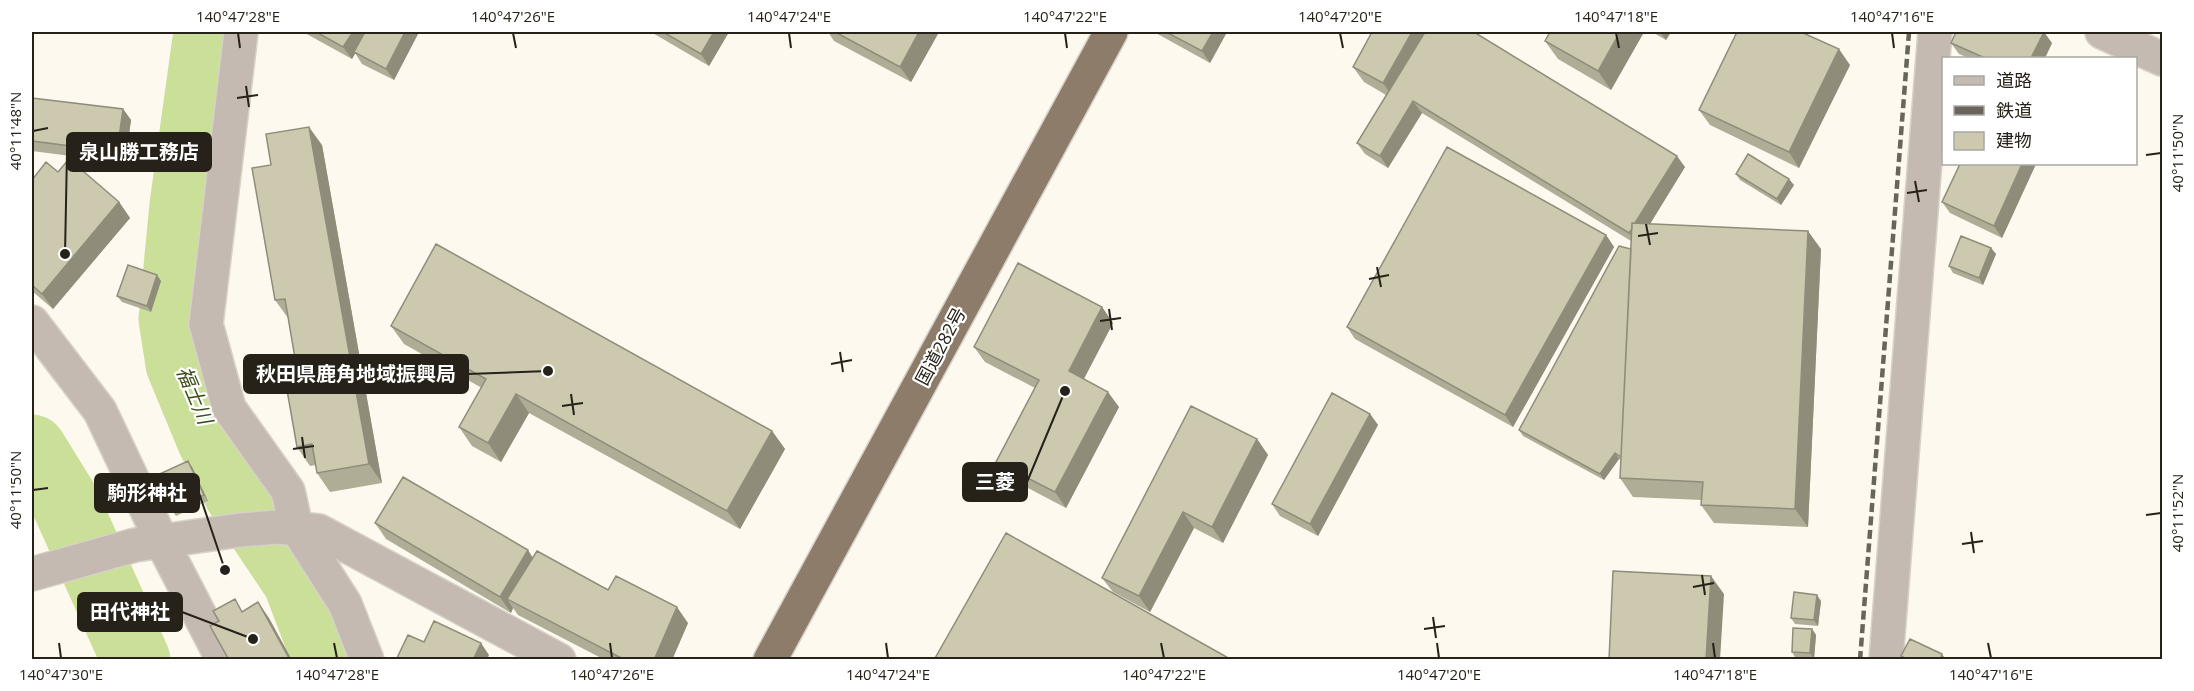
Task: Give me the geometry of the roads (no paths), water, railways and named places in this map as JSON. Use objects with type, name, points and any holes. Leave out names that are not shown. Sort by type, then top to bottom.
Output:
[{"type":"highway","name":"国道282号","points":[[770,660],[1111,32]]},
{"type":"street","points":[[241,32],[206,324],[229,408],[288,491],[287,527],[345,604],[367,660]]},
{"type":"street","points":[[1886,660],[1935,32]]},
{"type":"street","points":[[2102,32],[2163,59]]},
{"type":"street","points":[[32,322],[100,411],[148,543],[223,660]]},
{"type":"street","points":[[32,574],[148,543],[240,530],[287,527],[319,531],[559,660]]},
{"type":"waterway","name":"福士川","points":[[208,32],[184,205],[173,319],[180,364],[211,439],[238,493],[297,581],[327,660]]},
{"type":"waterway","name":"福士川","points":[[32,449],[66,504],[136,660]]},
{"type":"railway","points":[[1860,660],[1909,32]]},
{"type":"place","name":"泉山勝工務店","points":[[65,254]]},
{"type":"place","name":"秋田県鹿角地域振興局","points":[[548,371]]},
{"type":"place","name":"三菱","points":[[1065,391]]},
{"type":"place","name":"駒形神社","points":[[225,570]]},
{"type":"place","name":"田代神社","points":[[253,639]]}]
